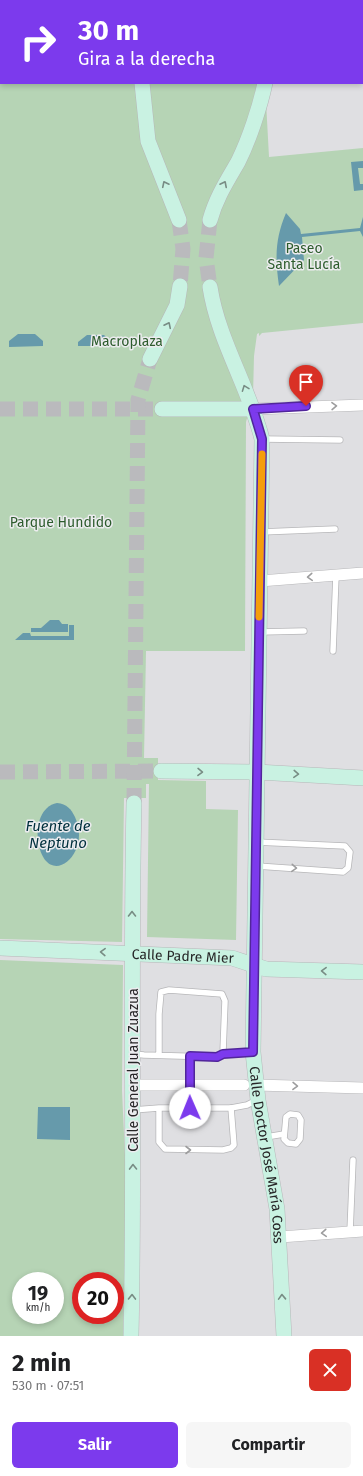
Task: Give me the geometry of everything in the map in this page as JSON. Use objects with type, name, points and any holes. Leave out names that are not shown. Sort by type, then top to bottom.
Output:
[{"type":"street","points":[[142,84],[148,141],[179,220]]},
{"type":"street","points":[[210,220],[214,205],[238,161],[251,129],[265,84]]},
{"type":"street","points":[[150,359],[177,305],[180,286]]},
{"type":"street","name":"Calle Doctor José María Coss","points":[[210,287],[217,321],[253,409],[262,439],[253,964],[253,1052],[250,1085],[258,1100],[274,1187],[280,1237],[284,1336]]},
{"type":"street","points":[[162,409],[253,409],[363,405]]},
{"type":"street","points":[[260,581],[363,573]]},
{"type":"street","points":[[161,771],[257,772],[363,778]]},
{"type":"street","name":"Calle General Juan Zuazua","points":[[131,1336],[134,1202],[132,953],[134,803]]},
{"type":"street","name":"Calle Padre Mier","points":[[0,948],[232,958],[266,969],[363,972]]},
{"type":"street","points":[[140,1085],[250,1085],[363,1088]]},
{"type":"street","points":[[280,1237],[363,1231]]},
{"type":"lane","points":[[262,439],[340,440]]},
{"type":"lane","points":[[261,532],[335,529]]},
{"type":"lane","points":[[333,652],[336,575]]},
{"type":"lane","points":[[259,632],[304,631]]},
{"type":"lane","points":[[255,866],[343,872],[348,868],[350,852],[345,846],[256,842]]},
{"type":"lane","points":[[159,1055],[161,994],[164,991],[169,990],[220,993],[224,995],[223,1054]]},
{"type":"lane","points":[[132,1054],[217,1057],[223,1054],[253,1052]]},
{"type":"lane","points":[[190,1056],[190,1108]]},
{"type":"lane","points":[[133,1110],[159,1108],[231,1108],[247,1106],[258,1100]]},
{"type":"lane","points":[[159,1108],[160,1144],[165,1149],[173,1150],[223,1150],[233,1147],[235,1142],[231,1108]]},
{"type":"lane","points":[[287,1115],[299,1116],[301,1120],[300,1141],[296,1144],[288,1143],[284,1139],[284,1134],[287,1115]]},
{"type":"lane","points":[[265,1137],[284,1134]]},
{"type":"lane","points":[[350,1232],[353,1160]]},
{"type":"green space","name":"Macroplaza","points":[[0,84],[265,84],[269,157],[363,148],[363,323],[262,333],[259,336],[259,333],[257,334],[254,356],[253,396],[246,422],[245,651],[146,651],[144,758],[158,758],[158,780],[206,781],[206,809],[238,810],[236,940],[147,937],[149,784],[146,784],[146,798],[124,798],[122,942],[0,939]]},
{"type":"green space","points":[[0,960],[123,965],[122,1091],[127,1199],[124,1302],[124,1272],[72,1272],[72,1324],[123,1324],[123,1336],[0,1336]]},
{"type":"water","points":[[363,161],[363,168],[358,168],[360,184],[363,184],[363,190],[354,191],[351,162]]},
{"type":"water","points":[[286,213],[300,229],[301,234],[360,228],[363,217],[363,237],[360,231],[302,237],[304,260],[279,286],[277,249],[282,222]]},
{"type":"water","points":[[18,334],[35,334],[43,341],[43,346],[9,347],[9,341]]},
{"type":"water","points":[[87,335],[104,335],[112,342],[112,346],[78,346],[78,342]]},
{"type":"water","points":[[50,620],[59,620],[62,624],[68,624],[68,632],[31,632],[31,628],[41,628]]},
{"type":"water","points":[[69,625],[74,625],[74,640],[15,640],[23,633],[30,633],[31,636],[69,636]]},
{"type":"water","name":"Fuente de Neptuno","points":[[57,803],[63,804],[70,809],[75,817],[79,831],[78,844],[73,855],[66,863],[58,866],[49,864],[42,856],[38,840],[39,822],[43,812],[47,808]]},
{"type":"water","points":[[38,1107],[70,1107],[70,1140],[37,1139]]},
{"type":"tunnel","points":[[179,220],[183,249],[180,286]]},
{"type":"tunnel","points":[[210,220],[206,258],[210,287]]},
{"type":"tunnel","points":[[134,803],[138,400],[150,359]]},
{"type":"tunnel","points":[[0,409],[162,409]]},
{"type":"tunnel","points":[[0,772],[161,771]]},
{"type":"slow traffic","points":[[259,617],[262,454]]},
{"type":"route","points":[[190,1108],[190,1056],[217,1057],[223,1054],[253,1052],[253,964],[262,439],[253,409],[306,406]]},
{"type":"park label","name":"Paseo Santa Lucía","points":[[304,256]]},
{"type":"park label","name":"Parque Hundido","points":[[61,522]]}]
